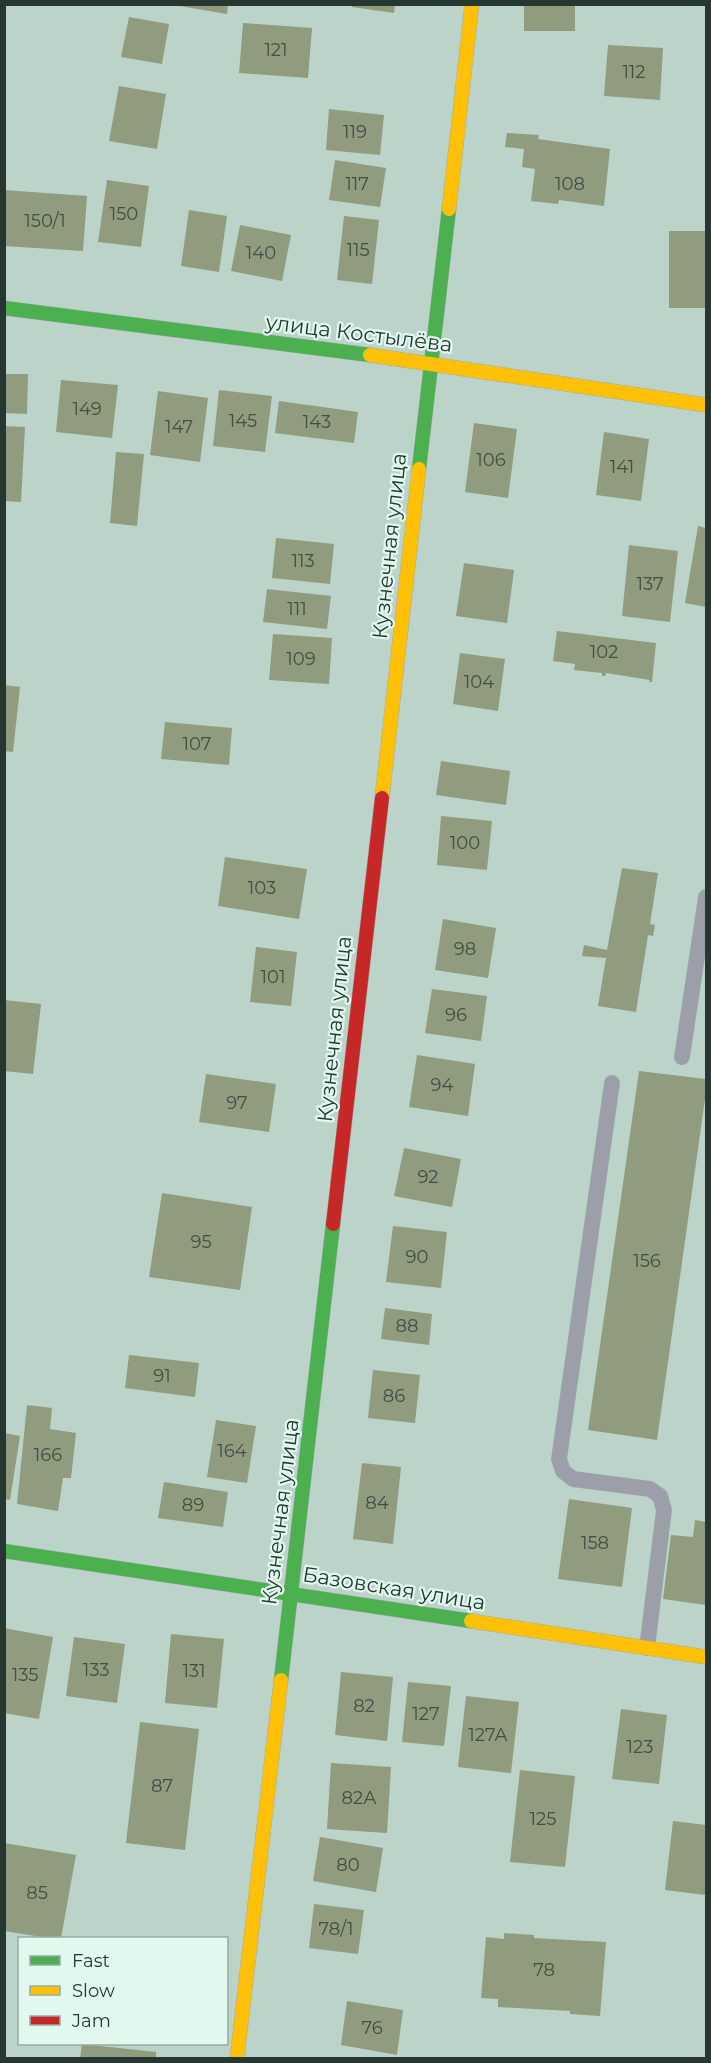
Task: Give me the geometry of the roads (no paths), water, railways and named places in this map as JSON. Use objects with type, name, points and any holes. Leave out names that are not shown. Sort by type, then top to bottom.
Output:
[{"type":"street","name":"Кузнечная улица","points":[[237,2058],[471,4]]},
{"type":"street","name":"улица Костылёва","points":[[4,308],[431,363],[706,405]]},
{"type":"street","name":"Базовская улица","points":[[4,1551],[706,1657]]},
{"type":"lane","points":[[682,1057],[706,897]]},
{"type":"lane","points":[[612,1083],[559,1459],[563,1471],[573,1479],[640,1486],[660,1496],[664,1510],[647,1648]]}]
